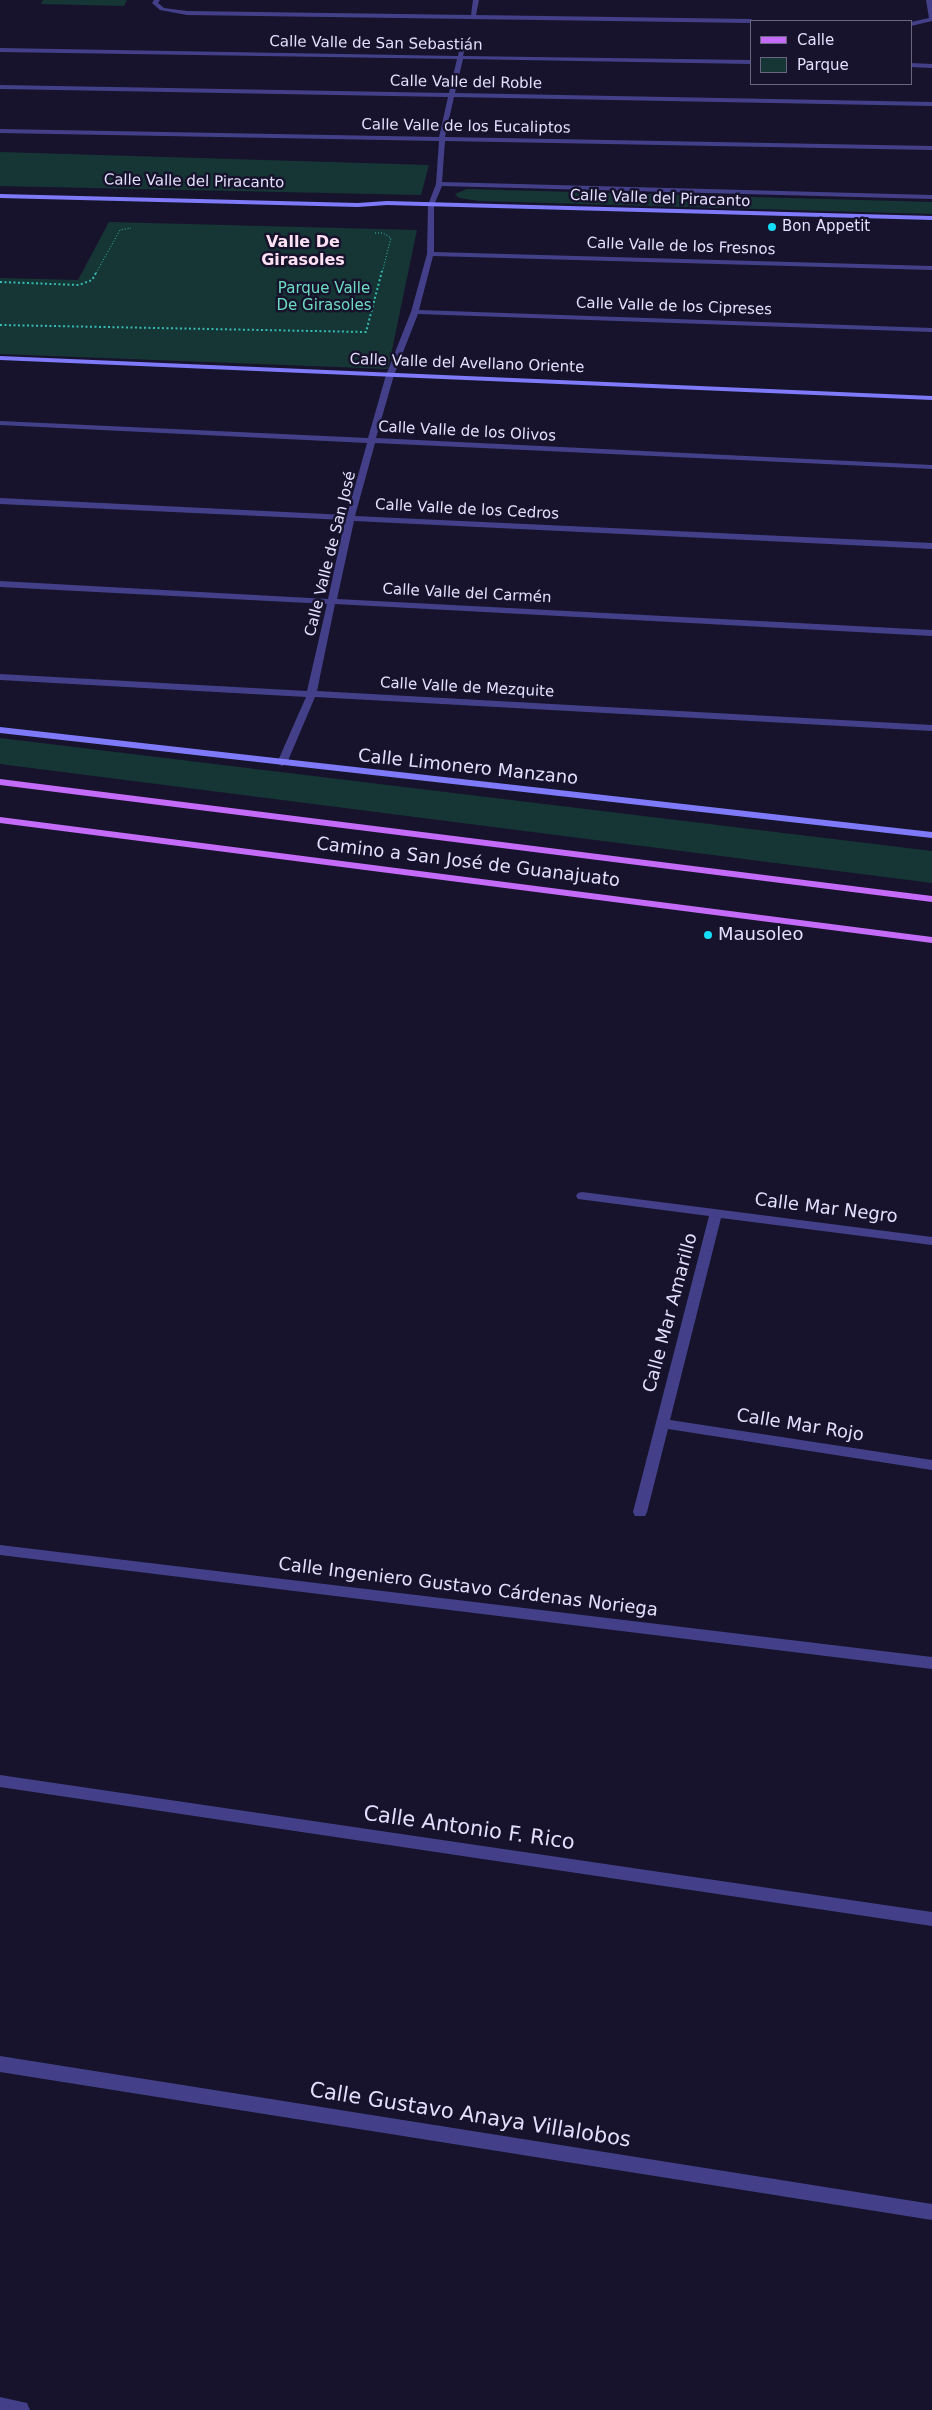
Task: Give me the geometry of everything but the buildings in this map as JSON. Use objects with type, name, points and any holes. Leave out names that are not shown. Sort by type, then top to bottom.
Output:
[{"type":"main road","name":"Camino a San José de Guanajuato","points":[[0,782],[932,898]]},
{"type":"main road","name":"Camino a San José de Guanajuato","points":[[0,820],[932,940]]},
{"type":"street","points":[[157,0],[155,3],[162,9],[187,13],[750,21]]},
{"type":"street","points":[[473,17],[476,0]]},
{"type":"street","points":[[912,24],[932,19],[930,1]]},
{"type":"street","name":"Calle Valle de San José","points":[[282,763],[311,695],[334,601],[350,518],[374,441],[390,375],[416,312],[430,254],[431,205],[440,184],[442,138],[464,40]]},
{"type":"street","name":"Calle Valle de San Sebastián","points":[[0,50],[750,62]]},
{"type":"street","points":[[912,65],[932,66]]},
{"type":"street","name":"Calle Valle del Roble","points":[[0,87],[932,104]]},
{"type":"street","name":"Calle Valle de los Eucaliptos","points":[[0,131],[932,148]]},
{"type":"street","name":"Calle Valle del Piracanto","points":[[440,184],[932,197]]},
{"type":"street","name":"Calle Valle del Piracanto","points":[[0,190],[363,199],[387,203]]},
{"type":"street","name":"Calle Valle del Piracanto","points":[[0,196],[358,205],[387,203],[932,218]]},
{"type":"street","name":"Calle Valle de los Fresnos","points":[[430,254],[932,268]]},
{"type":"street","name":"Calle Valle de los Cipreses","points":[[416,312],[932,330]]},
{"type":"street","name":"Calle Valle del Avellano Oriente","points":[[0,358],[932,398]]},
{"type":"street","name":"Calle Valle de los Olivos","points":[[0,423],[932,467]]},
{"type":"street","name":"Calle Valle de los Cedros","points":[[0,501],[932,546]]},
{"type":"street","name":"Calle Valle del Carmén","points":[[0,584],[932,632]]},
{"type":"street","name":"Calle Valle de Mezquite","points":[[0,677],[932,728]]},
{"type":"street","name":"Calle Limonero Manzano","points":[[0,730],[932,835]]},
{"type":"street","name":"Calle Mar Negro","points":[[582,1196],[932,1241]]},
{"type":"street","name":"Calle Mar Amarillo","points":[[640,1512],[716,1213]]},
{"type":"street","name":"Calle Mar Rojo","points":[[662,1423],[932,1465]]},
{"type":"street","name":"Calle Ingeniero Gustavo Cárdenas Noriega","points":[[0,1550],[932,1663]]},
{"type":"street","name":"Calle Antonio F. Rico","points":[[0,1781],[932,1919]]},
{"type":"street","name":"Calle Gustavo Anaya Villalobos","points":[[0,2064],[932,2212]]},
{"type":"street","points":[[0,2406],[20,2410]]},
{"type":"path","points":[[0,282],[79,285],[92,280],[120,230],[138,227]]},
{"type":"path","points":[[0,325],[366,332],[391,238],[375,233]]},
{"type":"green space","points":[[43,0],[127,0],[124,6],[41,4]]},
{"type":"green space","points":[[0,152],[429,165],[421,195],[0,186]]},
{"type":"green space","points":[[467,189],[932,202],[932,214],[479,201],[459,198],[455,194]]},
{"type":"green space","name":"Parque Valle De Girasoles","points":[[109,222],[417,230],[388,369],[0,354],[0,278],[78,280]]},
{"type":"green space","points":[[0,738],[932,851],[932,883],[0,764]]},
{"type":"place","name":"Bon Appetit","points":[[772,227]]},
{"type":"place","name":"Mausoleo","points":[[708,935]]},
{"type":"district","name":"Valle De Girasoles","points":[[303,252]]}]
